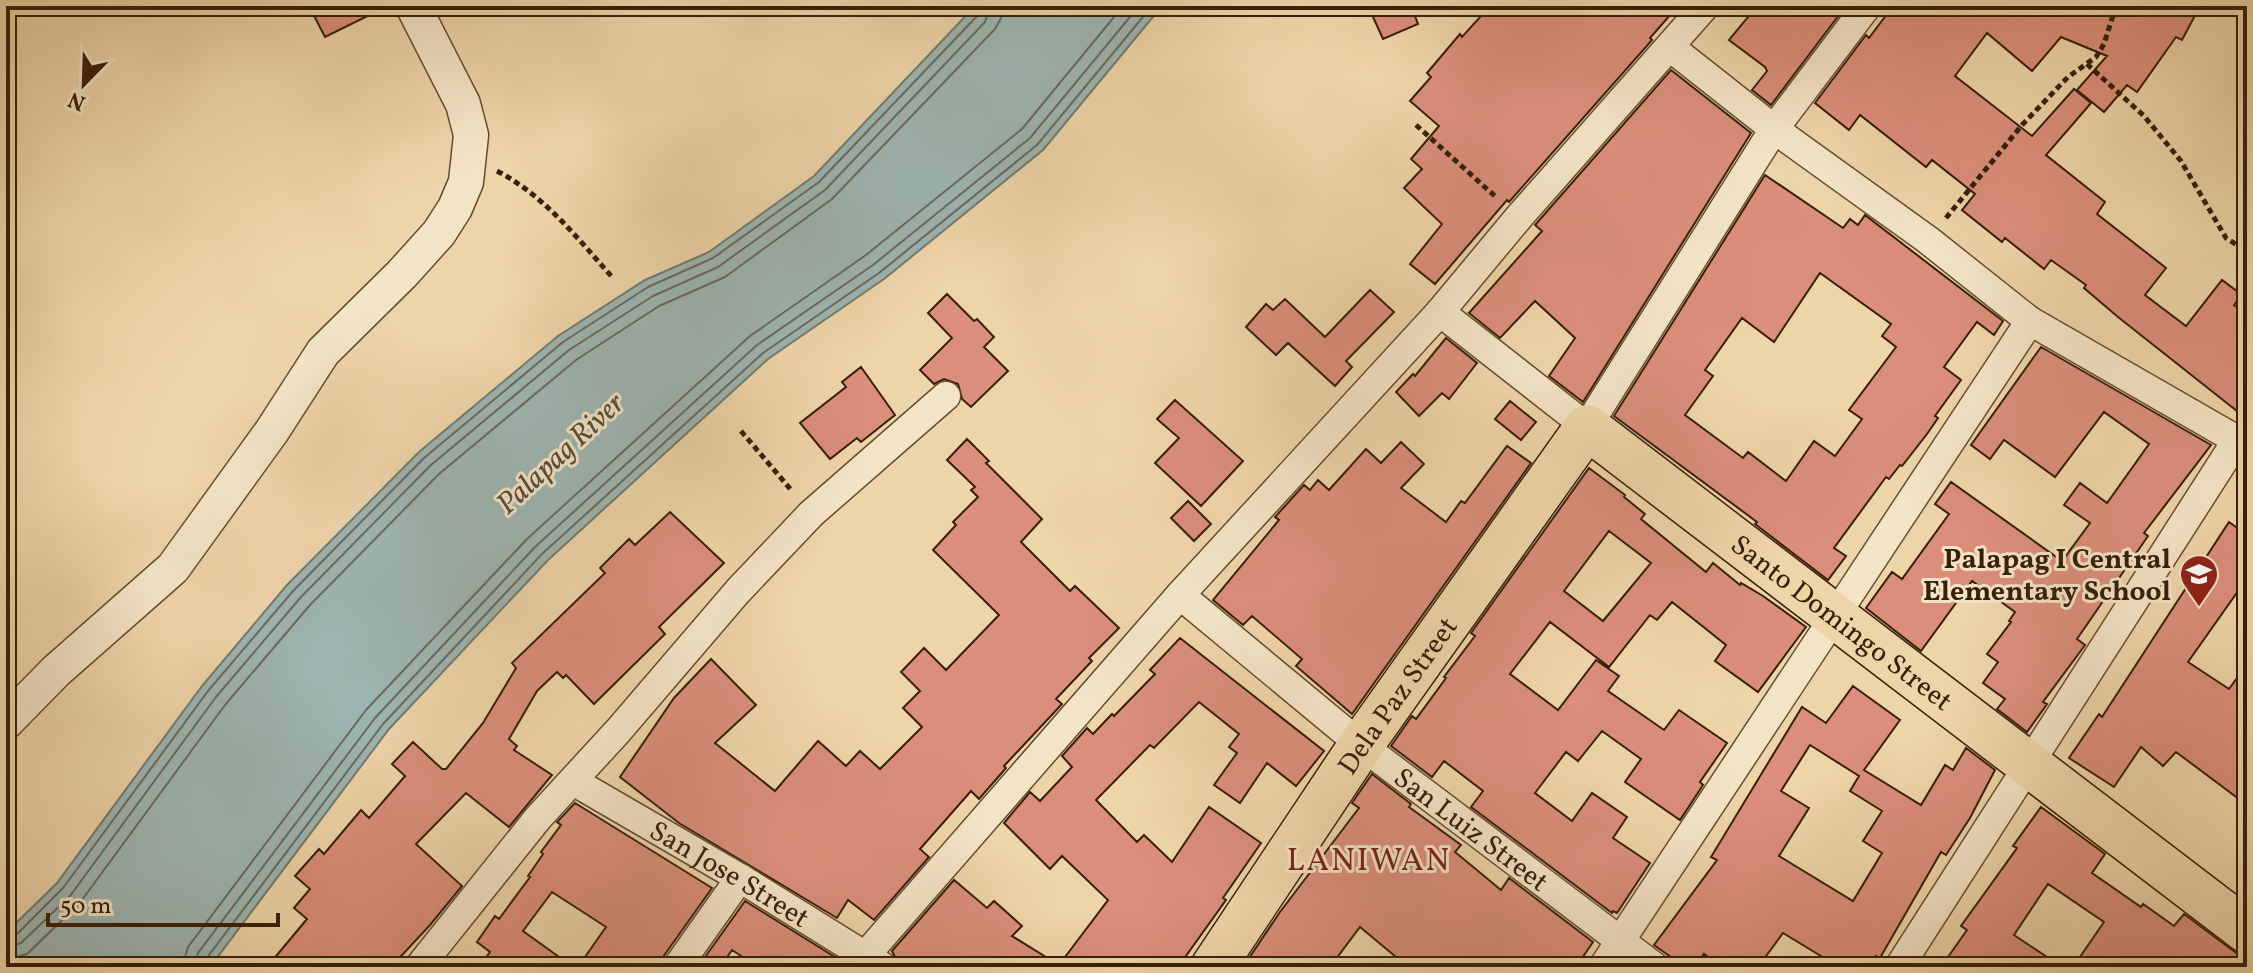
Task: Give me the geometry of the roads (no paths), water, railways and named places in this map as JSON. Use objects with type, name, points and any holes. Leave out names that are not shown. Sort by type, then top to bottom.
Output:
[{"type":"main road","name":"Santo Domingo Street","points":[[1587,427],[2247,931]]},
{"type":"main road","name":"Dela Paz Street","points":[[1213,967],[1361,745],[1587,427]]},
{"type":"street","points":[[6,722],[56,671],[173,568],[272,431],[323,352],[402,274],[439,233],[455,208],[466,182],[471,135],[463,104],[413,6]]},
{"type":"street","points":[[874,961],[1180,595],[1440,312],[1519,217],[1705,6]]},
{"type":"street","points":[[1587,427],[1774,129],[1867,6]]},
{"type":"street","points":[[1670,47],[1774,129],[1928,240],[2030,321],[2242,440],[2027,764],[1899,967]]},
{"type":"street","name":"Santo Domingo Street","points":[[1440,312],[1587,427]]},
{"type":"street","points":[[1603,967],[2030,321]]},
{"type":"street","points":[[419,967],[538,818],[738,591],[811,514],[946,396]]},
{"type":"street","name":"San Luiz Street","points":[[1180,595],[1361,745],[1655,967]]},
{"type":"street","name":"San Jose Street","points":[[573,781],[740,878],[874,961]]},
{"type":"street","points":[[677,967],[740,878]]},
{"type":"water","name":"Palapag River","points":[[975,6],[1162,6],[1043,150],[884,279],[768,359],[548,560],[389,729],[210,967],[6,967],[6,933],[57,883],[202,686],[287,585],[419,452],[558,336],[645,280],[709,252],[814,176]]},
{"type":"place","name":"Palapag I Central Elementary School","points":[[2199,608]]},
{"type":"district","name":"LANIWAN","points":[[1369,859]]}]
